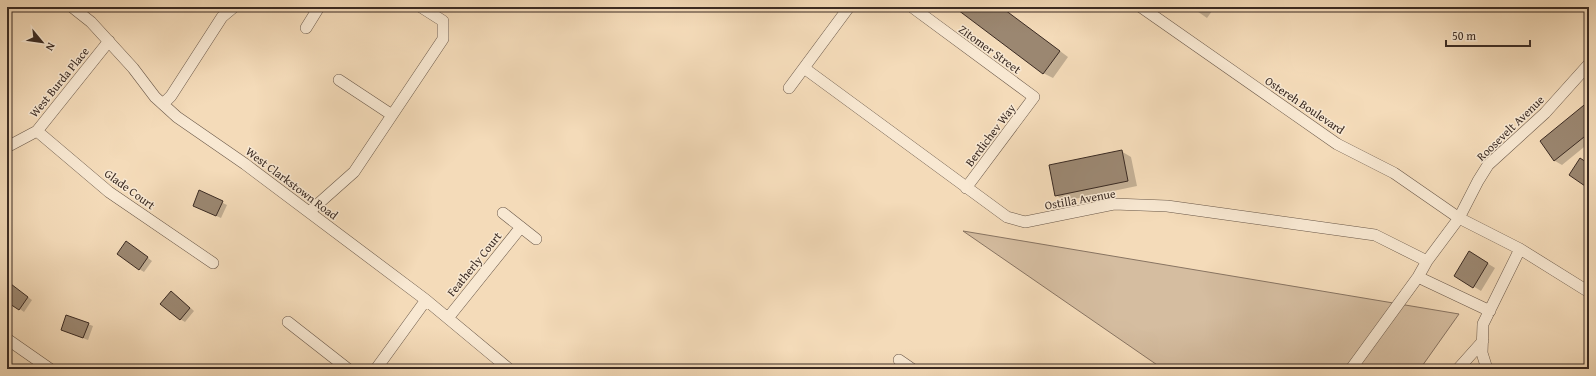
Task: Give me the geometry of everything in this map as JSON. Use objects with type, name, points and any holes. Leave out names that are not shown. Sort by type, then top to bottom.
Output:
[{"type":"street","name":"West Clarkstown Road","points":[[72,7],[91,22],[133,68],[155,97],[177,117],[245,164],[426,300],[509,369]]},
{"type":"street","points":[[163,104],[170,96],[222,17],[234,7]]},
{"type":"street","points":[[306,28],[319,7]]},
{"type":"street","points":[[309,212],[354,172],[443,39],[443,21],[421,7]]},
{"type":"street","points":[[789,88],[849,7]]},
{"type":"street","name":"Zitomer Street","points":[[912,7],[1034,98]]},
{"type":"street","name":"Ostereh Boulevard","points":[[1141,7],[1337,144],[1394,173],[1459,218],[1520,249],[1589,292]]},
{"type":"street","name":"West Burda Place","points":[[7,147],[37,131],[109,41]]},
{"type":"street","name":"Roosevelt Avenue","points":[[1351,369],[1418,277],[1427,260],[1459,218],[1488,165],[1545,113],[1589,64]]},
{"type":"street","name":"Ostilla Avenue","points":[[804,68],[1007,217],[1025,222],[1114,204],[1167,206],[1375,235],[1427,260]]},
{"type":"street","points":[[339,80],[392,115]]},
{"type":"street","name":"Berdichev Way","points":[[966,188],[1034,98]]},
{"type":"street","name":"Glade Court","points":[[37,131],[109,192],[213,263]]},
{"type":"street","points":[[503,213],[536,239]]},
{"type":"street","name":"Featherly Court","points":[[448,318],[521,227]]},
{"type":"street","points":[[1487,369],[1482,353],[1483,324],[1520,249]]},
{"type":"street","points":[[1418,277],[1490,312]]},
{"type":"street","points":[[376,369],[426,300]]},
{"type":"street","points":[[288,322],[348,369]]},
{"type":"street","points":[[7,339],[50,369]]},
{"type":"street","points":[[1458,369],[1483,341]]},
{"type":"street","points":[[899,360],[912,369]]},
{"type":"shaded area","points":[[963,231],[1459,314],[1420,369],[1163,369]]},
{"type":"building","points":[[954,7],[1001,7],[1060,51],[1043,74]]},
{"type":"building","points":[[1589,101],[1589,133],[1554,161],[1540,141]]},
{"type":"building","points":[[1122,150],[1128,181],[1055,196],[1049,165]]},
{"type":"building","points":[[1580,158],[1589,164],[1589,181],[1585,186],[1569,175]]},
{"type":"building","points":[[199,190],[223,201],[216,216],[193,206]]},
{"type":"building","points":[[126,241],[148,257],[139,270],[117,254]]},
{"type":"building","points":[[1469,251],[1488,263],[1473,288],[1454,276]]},
{"type":"building","points":[[7,281],[28,297],[19,310],[7,302]]},
{"type":"building","points":[[171,291],[190,308],[180,320],[160,304]]},
{"type":"building","points":[[66,315],[89,323],[83,338],[61,330]]}]
